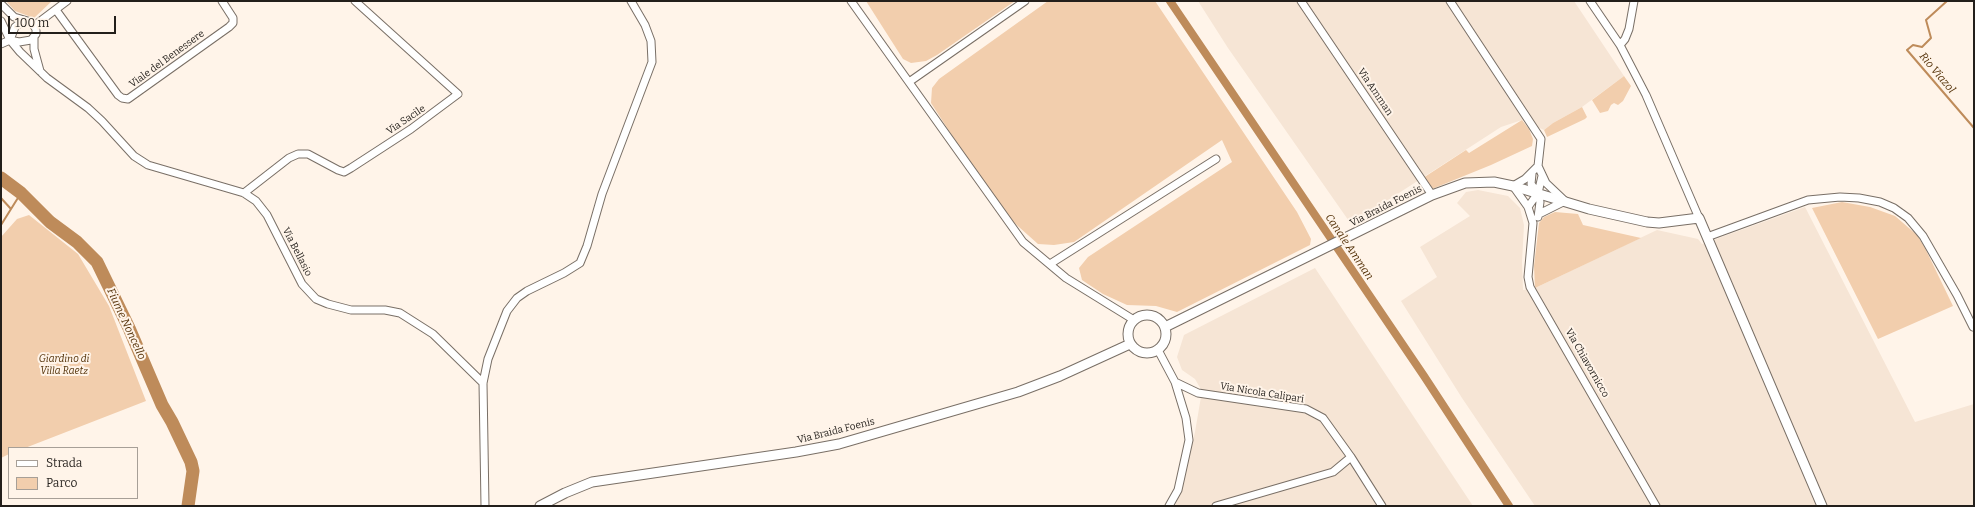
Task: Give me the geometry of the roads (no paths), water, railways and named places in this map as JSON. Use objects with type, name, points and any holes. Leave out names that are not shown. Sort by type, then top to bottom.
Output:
[{"type":"street","name":"Viale del Benessere","points":[[56,10],[118,94],[122,98],[128,99],[233,23],[233,18],[222,1]]},
{"type":"street","name":"Via Sacile","points":[[244,193],[289,158],[298,154],[308,154],[344,172],[424,120],[458,94],[355,1]]},
{"type":"street","points":[[485,506],[483,383],[488,359],[507,311],[517,298],[527,291],[564,273],[580,263],[588,246],[602,194],[652,62],[651,41],[645,25],[631,1]]},
{"type":"street","points":[[850,1],[1023,242],[1066,278],[1134,320]]},
{"type":"street","points":[[909,82],[1025,1]]},
{"type":"street","name":"Via Amman","points":[[1301,1],[1432,195]]},
{"type":"street","points":[[1450,1],[1541,139],[1538,166],[1550,189],[1565,201]]},
{"type":"street","points":[[1590,1],[1620,45],[1646,95],[1822,506]]},
{"type":"street","points":[[1620,45],[1625,39],[1629,29],[1634,1]]},
{"type":"street","points":[[1,4],[14,17],[31,22],[34,25],[56,10],[64,2]]},
{"type":"street","points":[[10,40],[15,27],[24,20]]},
{"type":"street","name":"Via Bellasio","points":[[1,21],[10,40],[41,73],[60,90],[88,108],[134,156],[148,165],[244,193],[256,201],[267,215],[302,284],[316,299],[351,310],[386,310],[400,313],[433,334],[483,383]]},
{"type":"street","name":"Via Bellasio","points":[[34,25],[36,34],[34,38],[34,54],[41,73]]},
{"type":"street","points":[[1,44],[10,40],[24,42],[34,38]]},
{"type":"street","points":[[1050,264],[1216,159]]},
{"type":"street","points":[[1513,186],[1532,174],[1538,166]]},
{"type":"street","points":[[1532,174],[1531,184],[1538,193],[1540,202],[1539,214]]},
{"type":"street","points":[[1528,207],[1538,193],[1542,176]]},
{"type":"street","name":"Via Braida Foenis","points":[[1165,327],[1343,241],[1432,195],[1450,188],[1475,182],[1494,182],[1538,193]]},
{"type":"street","name":"Via Chiavornicco","points":[[1513,186],[1528,207],[1533,223],[1528,277],[1530,287],[1656,506]]},
{"type":"street","points":[[1538,193],[1647,222],[1659,223],[1699,218]]},
{"type":"street","points":[[1707,237],[1808,200],[1840,197],[1860,198],[1880,202],[1894,208],[1908,218],[1923,236],[1957,295],[1973,327]]},
{"type":"street","name":"Via Chiavornicco","points":[[1533,223],[1539,214],[1565,201]]},
{"type":"street","points":[[1150,315],[1159,319],[1165,327],[1165,340],[1158,350],[1151,353],[1140,352],[1130,344],[1128,332],[1134,320],[1141,316],[1150,315]]},
{"type":"street","name":"Via Braida Foenis","points":[[540,506],[592,482],[796,452],[839,444],[1018,392],[1060,376],[1130,344]]},
{"type":"street","points":[[1158,350],[1175,382],[1186,418],[1189,440],[1178,490],[1169,506]]},
{"type":"street","name":"Via Nicola Calipari","points":[[1175,382],[1198,393],[1306,409],[1323,418],[1351,457],[1382,506]]},
{"type":"street","points":[[1216,506],[1333,472],[1351,457]]},
{"type":"waterway","name":"Canale Amman","points":[[1170,1],[1424,376],[1509,506]]},
{"type":"waterway","name":"Rio Viazol","points":[[1947,1],[1926,20],[1931,38],[1922,47],[1913,45],[1907,50],[1974,128]]},
{"type":"waterway","name":"Fiume Noncello","points":[[1,178],[21,193],[50,222],[77,242],[97,262],[129,328],[162,405],[172,422],[191,462],[193,471],[188,506]]},
{"type":"waterway","points":[[1,225],[21,193]]},
{"type":"waterway","points":[[1,198],[11,209]]},
{"type":"park label","name":"Giardino di Villa Raetz","points":[[64,364]]}]
